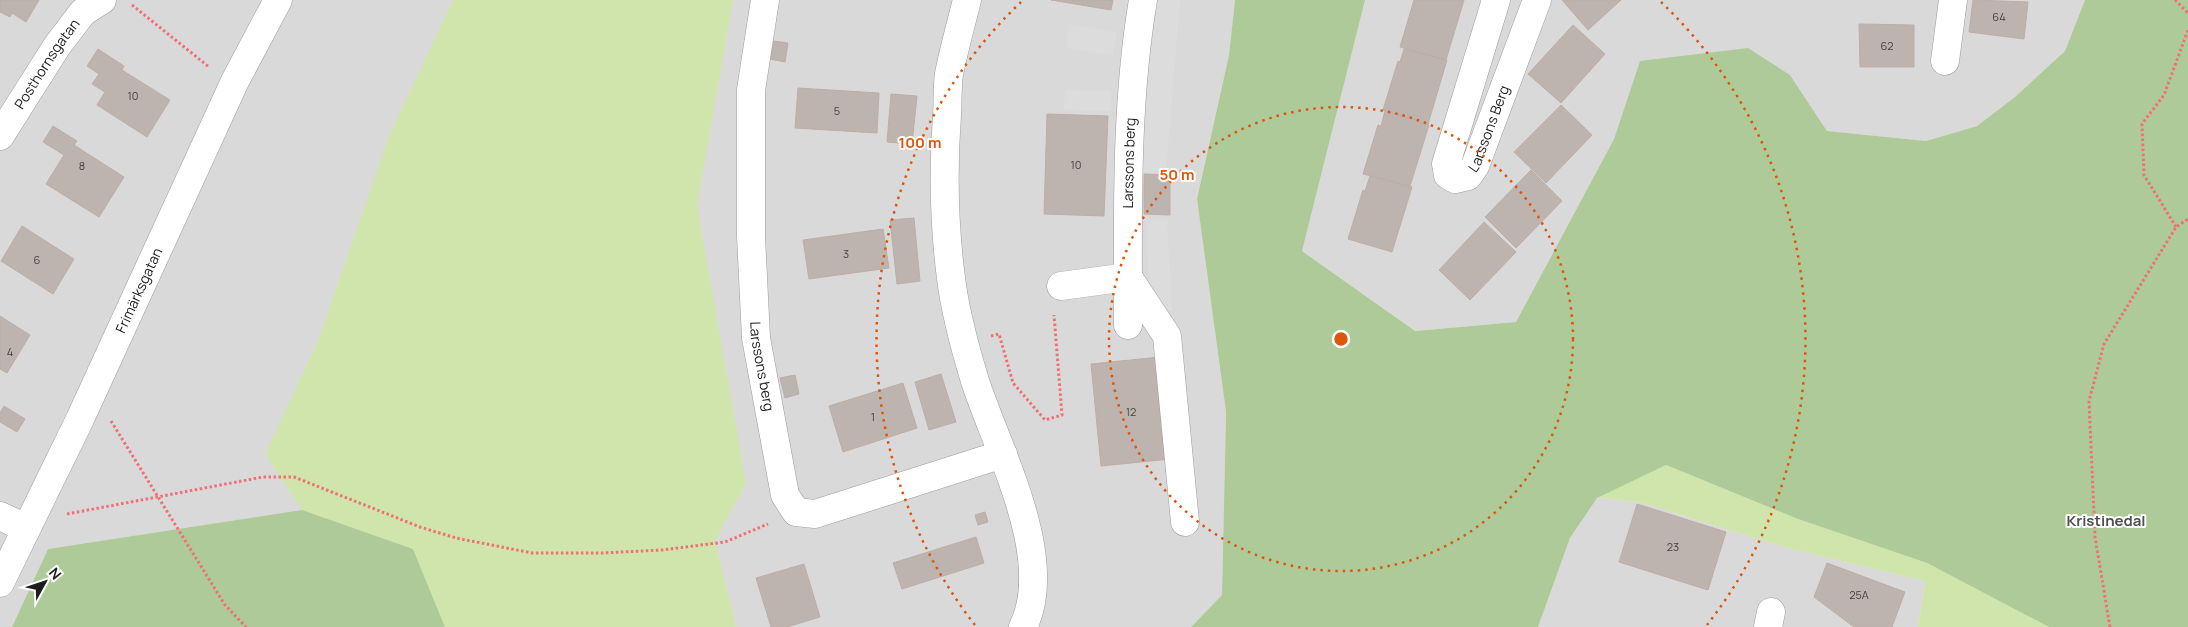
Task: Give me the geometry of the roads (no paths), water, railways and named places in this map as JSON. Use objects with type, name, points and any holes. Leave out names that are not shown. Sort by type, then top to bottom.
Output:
[{"type":"street","name":"Posthornsgatan","points":[[0,136],[57,46],[84,12],[102,0]]},
{"type":"street","name":"Frimärksgatan","points":[[0,582],[93,392],[234,81],[278,0]]},
{"type":"street","name":"Larssons berg","points":[[765,0],[751,90],[751,236],[756,338],[785,495],[796,512],[815,514],[1003,454]]},
{"type":"street","points":[[967,0],[949,74],[944,149],[951,278],[964,341],[976,382],[1025,516],[1035,586],[1029,616],[1024,627]]},
{"type":"street","name":"Larssons berg","points":[[1128,325],[1128,155],[1137,37],[1143,0]]},
{"type":"street","name":"Larssons Berg","points":[[1496,0],[1446,164],[1448,175],[1456,179],[1468,176],[1475,166],[1537,0]]},
{"type":"street","points":[[1946,61],[1953,0]]},
{"type":"street","points":[[1061,286],[1128,277],[1167,336],[1185,522]]},
{"type":"street","points":[[0,516],[30,519]]},
{"type":"district","name":"Kristinedal","points":[[2106,521]]}]
